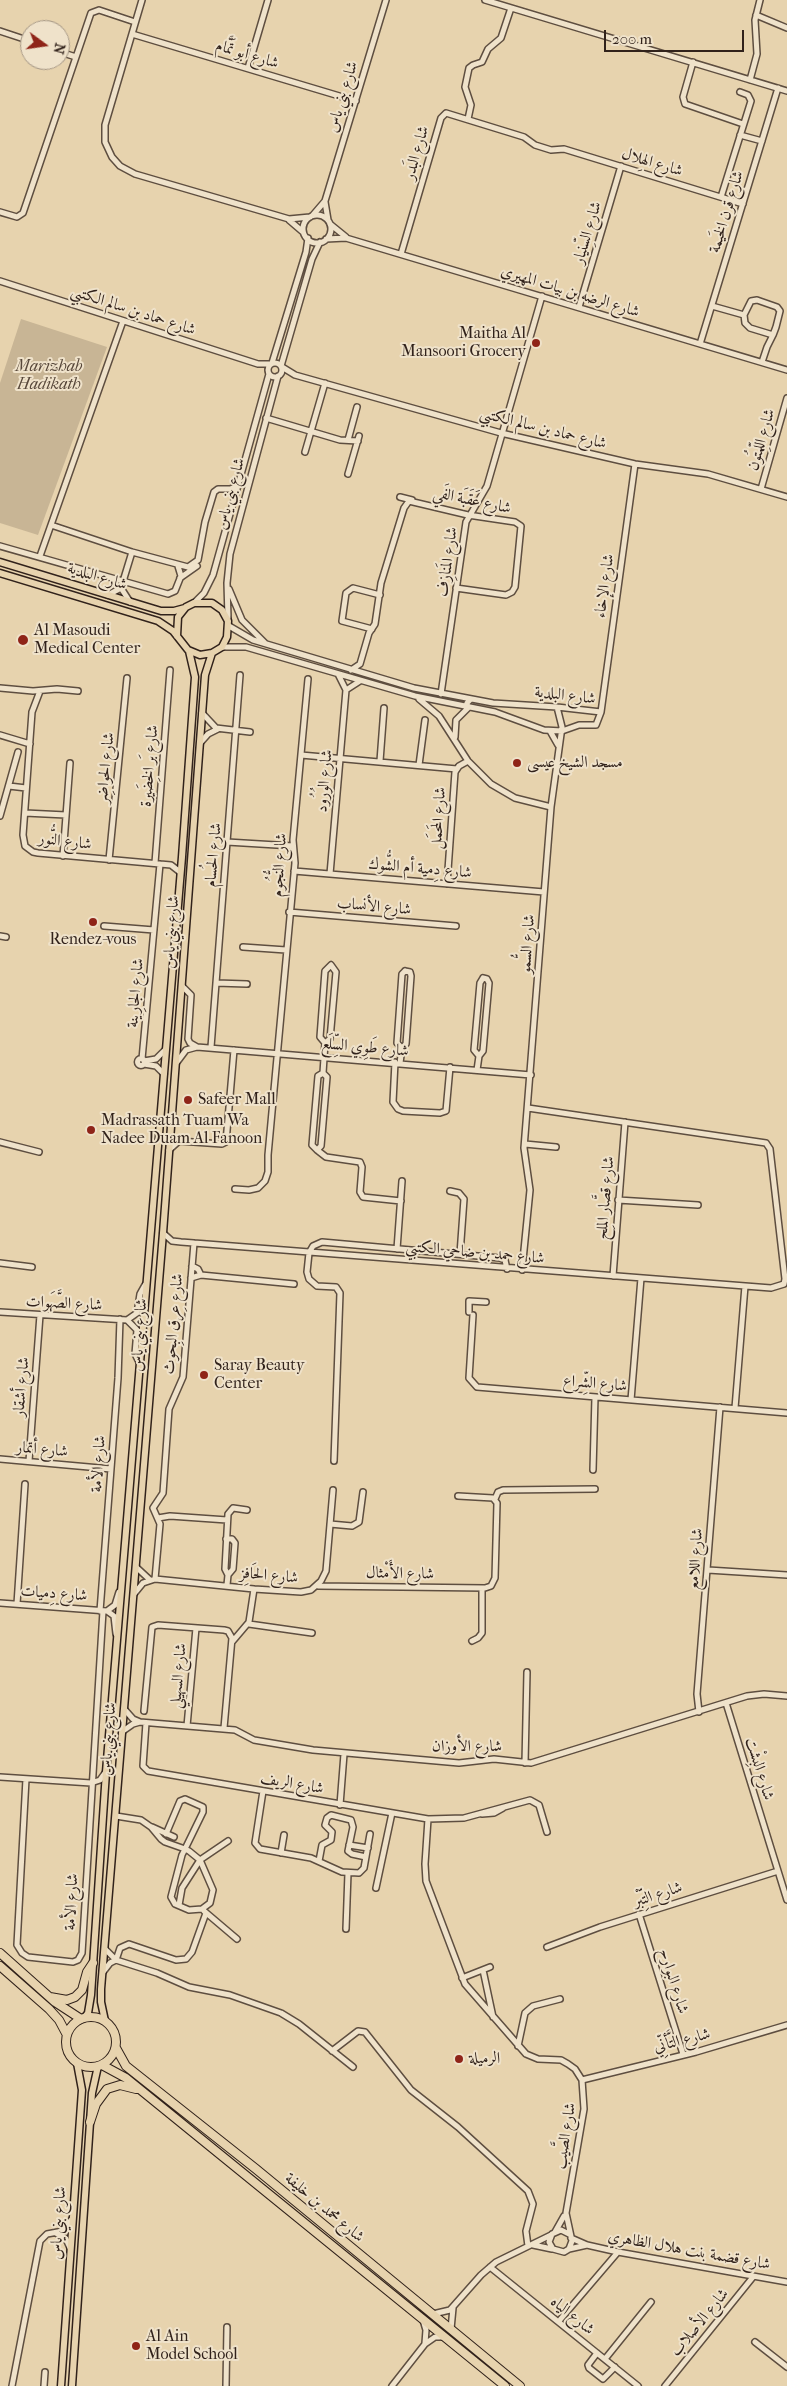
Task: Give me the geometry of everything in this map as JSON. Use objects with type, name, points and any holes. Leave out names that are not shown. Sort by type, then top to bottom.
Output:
[{"type":"highway","points":[[0,1953],[68,2012],[83,2018],[95,2017],[105,2021],[114,2030],[116,2048],[109,2060],[100,2066],[87,2067],[77,2063],[67,2050],[67,2035],[71,2027],[83,2018]]},
{"type":"highway","points":[[48,1996],[63,2000],[76,1997],[82,1990],[86,1972],[93,1963]]},
{"type":"highway","points":[[0,1966],[49,2009],[59,2020],[67,2035]]},
{"type":"highway","name":"شارع محمد بن خليفة","points":[[116,2048],[122,2062],[131,2070],[256,2169],[520,2386]]},
{"type":"highway","name":"شارع محمد بن خليفة","points":[[100,2066],[122,2074],[505,2386]]},
{"type":"highway","points":[[90,2122],[96,2104],[103,2092],[111,2087],[124,2085],[143,2092]]},
{"type":"main road","name":"شارع البلدية","points":[[0,562],[161,611],[174,611],[186,607]]},
{"type":"main road","name":"شارع البلدية","points":[[0,573],[152,619],[163,624],[177,636]]},
{"type":"main road","points":[[206,602],[218,606],[228,624],[227,637],[222,646],[212,653],[200,655],[189,651],[183,646],[177,636],[178,617],[186,607],[194,603],[206,602]]},
{"type":"main road","name":"شارع بني ياس","points":[[83,2018],[89,2008],[93,1963],[106,1772],[145,1285],[182,856],[195,677],[189,651]]},
{"type":"main road","name":"شارع بني ياس","points":[[105,2021],[101,2002],[179,1029],[202,713],[206,670],[212,653]]},
{"type":"main road","points":[[170,1004],[177,1005],[176,1023],[179,1029]]},
{"type":"main road","points":[[147,1265],[159,1276]]},
{"type":"main road","name":"شارع بني ياس","points":[[61,2386],[82,2090],[77,2063]]},
{"type":"main road","name":"شارع بني ياس","points":[[72,2386],[92,2087],[100,2066]]},
{"type":"street","points":[[142,0],[104,131],[107,148],[116,162],[134,174],[289,219],[323,216],[329,222],[330,234],[320,242],[312,259],[279,376],[273,377],[269,374],[268,367],[271,363],[308,238]]},
{"type":"street","points":[[248,68],[268,0]]},
{"type":"street","name":"شارع بني ياس","points":[[312,216],[325,201],[386,0]]},
{"type":"street","points":[[488,0],[787,90]]},
{"type":"street","points":[[750,80],[758,50],[756,16],[760,0]]},
{"type":"street","points":[[468,119],[471,105],[465,87],[469,68],[473,64],[482,62],[488,49],[501,38],[511,8]]},
{"type":"street","points":[[0,212],[17,217],[24,212],[90,15],[95,10],[135,22]]},
{"type":"street","points":[[756,16],[787,28]]},
{"type":"street","points":[[0,31],[20,38]]},
{"type":"street","name":"شارع أبو تَمَّام","points":[[132,34],[356,101]]},
{"type":"street","points":[[70,55],[76,57]]},
{"type":"street","points":[[693,62],[683,98],[685,104],[744,124]]},
{"type":"street","name":"شارع قرن الخَيمة","points":[[700,344],[778,88]]},
{"type":"street","points":[[721,197],[751,100],[748,95],[740,92]]},
{"type":"street","name":"شارع البَدر","points":[[401,254],[441,118],[448,113],[524,137],[533,145],[553,150]]},
{"type":"street","points":[[740,135],[762,141]]},
{"type":"street","name":"شارع الهِلال","points":[[553,150],[562,148],[743,204]]},
{"type":"street","name":"شارع السِّنيار","points":[[579,307],[621,166]]},
{"type":"street","name":"شارع بني ياس","points":[[325,201],[329,222]]},
{"type":"street","points":[[304,233],[304,226],[312,216]]},
{"type":"street","points":[[289,219],[308,238],[320,242]]},
{"type":"street","name":"شارع الرضه بن بيات المهيري","points":[[329,222],[346,238]]},
{"type":"street","name":"شارع الرضه بن بيات المهيري","points":[[326,239],[346,238],[787,370]]},
{"type":"street","name":"شارع حماد بن سالم الكتبي","points":[[0,281],[258,364],[271,363]]},
{"type":"street","name":"شارع المَنازِف","points":[[441,694],[468,515],[487,486],[542,296]]},
{"type":"street","points":[[762,362],[773,335],[780,312],[777,307],[753,300],[748,304],[744,316],[748,326],[773,335]]},
{"type":"street","points":[[712,306],[744,316]]},
{"type":"street","points":[[40,556],[123,321]]},
{"type":"street","points":[[271,363],[276,362],[282,366]]},
{"type":"street","name":"شارع حماد بن سالم الكتبي","points":[[258,364],[269,374]]},
{"type":"street","name":"شارع حماد بن سالم الكتبي","points":[[282,366],[294,375]]},
{"type":"street","name":"شارع بني ياس","points":[[194,603],[204,593],[211,580],[269,374]]},
{"type":"street","name":"شارع حماد بن سالم الكتبي","points":[[279,376],[294,375],[501,433],[635,464],[700,472],[787,497]]},
{"type":"street","name":"شارع بني ياس","points":[[228,624],[227,583],[237,522],[279,376]]},
{"type":"street","points":[[305,452],[324,383]]},
{"type":"street","name":"شارع اللِّمتُون","points":[[761,489],[787,398]]},
{"type":"street","points":[[348,440],[357,407]]},
{"type":"street","points":[[266,418],[311,432],[348,440],[358,439],[348,474]]},
{"type":"street","name":"شارع الإخاء","points":[[601,712],[635,464]]},
{"type":"street","points":[[51,525],[178,566],[192,566],[196,563],[200,551],[212,498],[216,491],[238,486]]},
{"type":"street","points":[[227,490],[235,498]]},
{"type":"street","name":"شارع عَقَبَة الفَي","points":[[400,497],[468,515],[520,525],[522,532],[515,587],[512,592],[506,595],[456,588]]},
{"type":"street","name":"شارع عَقَبَة الفَي","points":[[360,664],[375,622],[381,584],[404,508],[406,503],[412,500]]},
{"type":"street","points":[[0,546],[168,594],[175,591],[180,579],[181,574],[178,566]]},
{"type":"street","points":[[180,579],[197,566],[201,557],[200,551]]},
{"type":"street","points":[[108,595],[121,588],[132,552]]},
{"type":"street","points":[[227,583],[234,606],[242,620],[268,645]]},
{"type":"street","points":[[121,588],[130,602]]},
{"type":"street","points":[[372,629],[342,621],[346,593],[353,588],[380,595]]},
{"type":"street","name":"شارع البلدية","points":[[222,646],[246,647],[428,700],[503,714],[550,731],[562,731],[577,725],[596,725],[601,712],[557,707],[499,704],[430,692],[244,637],[228,624]]},
{"type":"street","points":[[351,670],[360,664],[365,674]]},
{"type":"street","name":"شارع بَر الخِضَيرة","points":[[158,864],[170,670]]},
{"type":"street","points":[[338,674],[346,690],[361,681]]},
{"type":"street","name":"شارع الحُسام","points":[[211,1047],[240,675]]},
{"type":"street","name":"شارع الحواضِر","points":[[109,860],[127,678]]},
{"type":"street","name":"شارع النُّجُوم","points":[[235,1189],[255,1189],[263,1184],[268,1175],[289,912],[296,858],[294,846],[308,679]]},
{"type":"street","points":[[0,688],[40,691],[57,689],[78,692]]},
{"type":"street","name":"شارع الوُرُود","points":[[330,874],[346,690]]},
{"type":"street","name":"شارع النُّور","points":[[40,691],[32,712],[26,788],[23,841],[28,850],[38,854],[171,865]]},
{"type":"street","points":[[428,700],[430,692]]},
{"type":"street","points":[[415,696],[435,712],[468,760],[484,778],[506,794],[523,801],[552,807]]},
{"type":"street","points":[[455,740],[456,720],[468,708],[467,703],[470,700]]},
{"type":"street","name":"شارع السُّمو","points":[[522,1270],[530,1190],[525,1144],[544,892],[558,746],[562,731],[561,718],[557,707]]},
{"type":"street","points":[[380,761],[384,708]]},
{"type":"street","points":[[202,713],[211,725],[218,729],[250,732]]},
{"type":"street","points":[[419,764],[425,720]]},
{"type":"street","points":[[200,743],[208,734],[218,729]]},
{"type":"street","points":[[550,731],[558,746]]},
{"type":"street","points":[[0,734],[30,744]]},
{"type":"street","points":[[0,816],[18,752]]},
{"type":"street","points":[[301,755],[419,764],[457,769]]},
{"type":"street","name":"شارع المَحمَل","points":[[447,884],[457,769],[468,760]]},
{"type":"street","points":[[63,856],[70,763]]},
{"type":"street","points":[[8,786],[26,788]]},
{"type":"street","points":[[25,812],[66,815]]},
{"type":"street","points":[[227,842],[294,846]]},
{"type":"street","points":[[180,872],[171,865],[182,856]]},
{"type":"street","name":"شارع الجارِينة","points":[[144,1061],[158,864]]},
{"type":"street","name":"شارع دِمية أم الشُّوك","points":[[294,871],[544,892]]},
{"type":"street","name":"شارع الأنساب","points":[[289,912],[456,926]]},
{"type":"street","points":[[104,926],[154,930]]},
{"type":"street","points":[[243,947],[286,950]]},
{"type":"street","points":[[317,1150],[321,1146],[327,1077],[323,1073],[325,1043],[329,1040],[336,972],[331,965],[326,969],[320,1038],[325,1043]]},
{"type":"street","points":[[402,1048],[397,1043],[402,976],[407,970],[411,974],[406,1044],[402,1048],[398,1063],[393,1102],[398,1109],[403,1111],[440,1113],[446,1111],[450,1067]]},
{"type":"street","points":[[477,1070],[479,1056],[483,1051],[489,984],[485,978],[480,983],[474,1050],[479,1056]]},
{"type":"street","points":[[216,982],[247,984]]},
{"type":"street","points":[[182,986],[191,996],[188,1039],[190,1043],[197,1047]]},
{"type":"street","points":[[176,1064],[186,1050],[197,1047]]},
{"type":"street","name":"شارع طَوِي السِّلَع","points":[[197,1047],[531,1075]]},
{"type":"street","points":[[144,1061],[156,1059],[166,1048]]},
{"type":"street","points":[[169,1150],[179,1141],[222,1144],[226,1142],[234,1050]]},
{"type":"street","points":[[144,1061],[156,1066],[164,1074]]},
{"type":"street","points":[[323,1073],[318,1076],[312,1145],[326,1157],[357,1160],[362,1165],[361,1196],[401,1201]]},
{"type":"street","name":"شارع حمد بن ضاحي الكتبي","points":[[172,1241],[507,1269],[745,1286],[777,1287],[785,1284],[768,1145],[761,1141],[528,1108]]},
{"type":"street","name":"شارع قصَّار المِلح","points":[[613,1276],[625,1122]]},
{"type":"street","points":[[0,1142],[39,1152]]},
{"type":"street","points":[[525,1144],[556,1147]]},
{"type":"street","points":[[397,1249],[402,1181]]},
{"type":"street","points":[[450,1190],[459,1193],[464,1199],[460,1254]]},
{"type":"street","points":[[618,1200],[698,1205]]},
{"type":"street","points":[[161,1250],[172,1241],[163,1233]]},
{"type":"street","points":[[334,1461],[340,1293],[336,1287],[317,1286],[310,1281],[307,1272],[309,1253],[314,1244],[320,1242],[502,1258],[506,1262],[507,1269]]},
{"type":"street","name":"شارع عِرق البِحوث","points":[[152,1579],[159,1528],[158,1518],[153,1508],[163,1493],[169,1409],[183,1377],[194,1244]]},
{"type":"street","points":[[0,1263],[32,1267]]},
{"type":"street","points":[[192,1266],[198,1269],[201,1275]]},
{"type":"street","points":[[777,1287],[783,1274]]},
{"type":"street","points":[[191,1278],[201,1275],[294,1284]]},
{"type":"street","points":[[631,1400],[641,1278]]},
{"type":"street","points":[[139,1362],[135,1354],[137,1330],[127,1320],[138,1313],[140,1294],[145,1285]]},
{"type":"street","points":[[735,1408],[745,1286]]},
{"type":"street","name":"شارع الشِّراع","points":[[486,1302],[469,1301],[471,1313],[469,1376],[472,1384],[480,1387],[787,1413]]},
{"type":"street","name":"شارع الصَّهَوات","points":[[0,1312],[127,1320]]},
{"type":"street","name":"شارع أشقار","points":[[29,1462],[40,1315]]},
{"type":"street","name":"شارع الأمة","points":[[26,1779],[17,1945],[22,1953],[28,1957],[70,1962],[78,1960],[82,1954],[91,1783],[118,1378],[120,1319]]},
{"type":"street","points":[[593,1470],[595,1397]]},
{"type":"street","name":"شارع اللامع","points":[[699,1712],[698,1694],[720,1407]]},
{"type":"street","name":"شارع أتمار","points":[[0,1459],[111,1469]]},
{"type":"street","points":[[17,1604],[25,1484]]},
{"type":"street","points":[[495,1500],[498,1492],[502,1490],[594,1488]]},
{"type":"street","name":"شارع الحَافِز","points":[[152,1579],[301,1592],[311,1590],[318,1586],[326,1571],[333,1490]]},
{"type":"street","points":[[330,1524],[352,1526],[359,1522],[363,1492]]},
{"type":"street","points":[[458,1496],[495,1500]]},
{"type":"street","points":[[472,1641],[482,1633],[482,1588],[491,1586],[495,1578],[498,1505],[495,1500]]},
{"type":"street","points":[[228,1575],[225,1569],[227,1520],[231,1509],[247,1510]]},
{"type":"street","points":[[158,1518],[170,1516],[227,1520]]},
{"type":"street","points":[[226,1539],[232,1540],[235,1544],[233,1568],[228,1575],[227,1585]]},
{"type":"street","points":[[134,1595],[140,1585],[152,1579],[136,1567]]},
{"type":"street","points":[[708,1570],[787,1575]]},
{"type":"street","name":"شارع دِميات","points":[[103,1611],[115,1605],[122,1584]]},
{"type":"street","name":"شارع الأَمْثال","points":[[318,1586],[482,1588]]},
{"type":"street","points":[[232,1642],[248,1624],[254,1588]]},
{"type":"street","name":"شارع دِميات","points":[[0,1603],[103,1611],[114,1616],[114,1628],[118,1636]]},
{"type":"street","points":[[248,1624],[312,1633]]},
{"type":"street","points":[[144,1712],[152,1627],[158,1625],[228,1631],[232,1642],[224,1728]]},
{"type":"street","name":"شارع السهيلي","points":[[187,1726],[196,1628]]},
{"type":"street","points":[[525,1763],[527,1672]]},
{"type":"street","name":"شارع الأوزان","points":[[143,1723],[224,1728],[239,1731],[254,1740],[344,1754],[464,1763],[494,1759],[525,1763],[540,1762],[755,1694],[787,1696]]},
{"type":"street","name":"شارع البِشْت","points":[[726,1703],[787,1900]]},
{"type":"street","points":[[125,1710],[133,1720],[143,1723]]},
{"type":"street","points":[[123,1731],[133,1724],[143,1723]]},
{"type":"street","name":"شارع الريف","points":[[143,1723],[143,1766],[148,1771],[428,1819],[456,1819],[534,1800],[539,1805],[547,1832]]},
{"type":"street","points":[[340,1805],[344,1754]]},
{"type":"street","points":[[0,1777],[91,1783],[100,1780],[106,1772]]},
{"type":"street","points":[[263,1791],[255,1843],[260,1849],[319,1861],[348,1873],[362,1872],[370,1834]]},
{"type":"street","points":[[166,1834],[180,1801],[185,1799],[202,1806],[204,1812],[185,1849],[171,1892],[172,1901],[194,1911],[204,1911],[237,1939]]},
{"type":"street","points":[[376,1888],[392,1813]]},
{"type":"street","points":[[116,1816],[141,1820],[151,1827],[174,1837]]},
{"type":"street","points":[[319,1861],[322,1844],[331,1840],[332,1832],[325,1825],[330,1816],[347,1818],[352,1822],[349,1844],[350,1853],[366,1857]]},
{"type":"street","name":"شارع الصَّيب","points":[[428,1819],[425,1864],[426,1881],[462,1978],[518,2046],[532,2057],[560,2060],[568,2064],[575,2069],[582,2080],[584,2108],[566,2214],[570,2236]]},
{"type":"street","points":[[104,1972],[107,1966],[116,1960],[120,1948],[129,1944],[176,1960],[186,1959],[192,1952],[204,1911],[210,1903],[213,1894],[200,1860],[185,1849],[161,1839],[151,1827]]},
{"type":"street","points":[[281,1853],[284,1835]]},
{"type":"street","points":[[179,1905],[182,1888],[200,1860],[228,1841]]},
{"type":"street","points":[[349,1844],[368,1848]]},
{"type":"street","name":"شارع التِّبْر","points":[[547,1947],[639,1914],[778,1872]]},
{"type":"street","points":[[346,1929],[348,1873]]},
{"type":"street","name":"شارع البوارح","points":[[639,1914],[683,2054]]},
{"type":"street","points":[[106,1950],[116,1960],[150,1970],[189,1987],[230,1995],[281,2013],[353,2067]]},
{"type":"street","points":[[462,1978],[490,1967]]},
{"type":"street","points":[[483,1970],[493,2018]]},
{"type":"street","points":[[518,2046],[525,2013],[533,2006],[560,1999]]},
{"type":"street","name":"شارع التَّأنِّي","points":[[582,2080],[683,2054],[787,2024]]},
{"type":"street","points":[[332,2051],[356,2032],[365,2032],[411,2090],[458,2127],[528,2191],[532,2204],[526,2227],[529,2246]]},
{"type":"street","name":"شارع الصَّيب","points":[[553,2233],[566,2214]]},
{"type":"street","points":[[12,2386],[40,2241],[47,2234],[56,2233],[67,2228],[73,2216]]},
{"type":"street","points":[[428,2312],[440,2314],[453,2307],[490,2267],[510,2254],[553,2233],[564,2231],[570,2236],[569,2249],[561,2252],[529,2246]]},
{"type":"street","points":[[56,2233],[66,2239],[70,2248]]},
{"type":"street","points":[[552,2249],[549,2242],[553,2233]]},
{"type":"street","name":"شارع قضمة بنت هلال الظاهري","points":[[570,2236],[587,2245],[618,2252],[787,2282]]},
{"type":"street","name":"شارع قضمة بنت هلال الظاهري","points":[[569,2249],[587,2245]]},
{"type":"street","points":[[559,2322],[618,2252]]},
{"type":"street","name":"شارع الياه","points":[[490,2267],[638,2386]]},
{"type":"street","name":"شارع الأصلاب","points":[[665,2386],[753,2276]]},
{"type":"street","points":[[605,2359],[651,2302]]},
{"type":"street","points":[[452,2331],[453,2307]]},
{"type":"street","points":[[421,2318],[426,2330],[425,2344]]},
{"type":"street","points":[[226,2386],[227,2327]]},
{"type":"street","points":[[392,2386],[425,2344],[435,2337],[444,2337]]},
{"type":"street","points":[[755,2342],[787,2367]]},
{"type":"street","points":[[597,2353],[588,2366],[601,2378],[604,2378],[615,2367]]},
{"type":"street","points":[[44,2386],[45,2372]]},
{"type":"green space","name":"Marizhab Hadikath","points":[[21,319],[107,347],[38,535],[0,523],[0,383]]},
{"type":"place","name":"Maitha Al Mansoori Grocery","points":[[536,343]]},
{"type":"place","name":"Al Masoudi Medical Center","points":[[23,640]]},
{"type":"place","name":"مسجد الشيخ عيسى","points":[[517,763]]},
{"type":"place","name":"Rendez-vous","points":[[93,922]]},
{"type":"place","name":"Safeer Mall","points":[[188,1100]]},
{"type":"place","name":"Madrassath Tuam Wa Nadee Duam Al Fanoon","points":[[91,1130]]},
{"type":"place","name":"Saray Beauty Center","points":[[204,1375]]},
{"type":"place","name":"الرميلة","points":[[459,2059]]},
{"type":"place","name":"Al Ain Model School","points":[[136,2346]]}]
